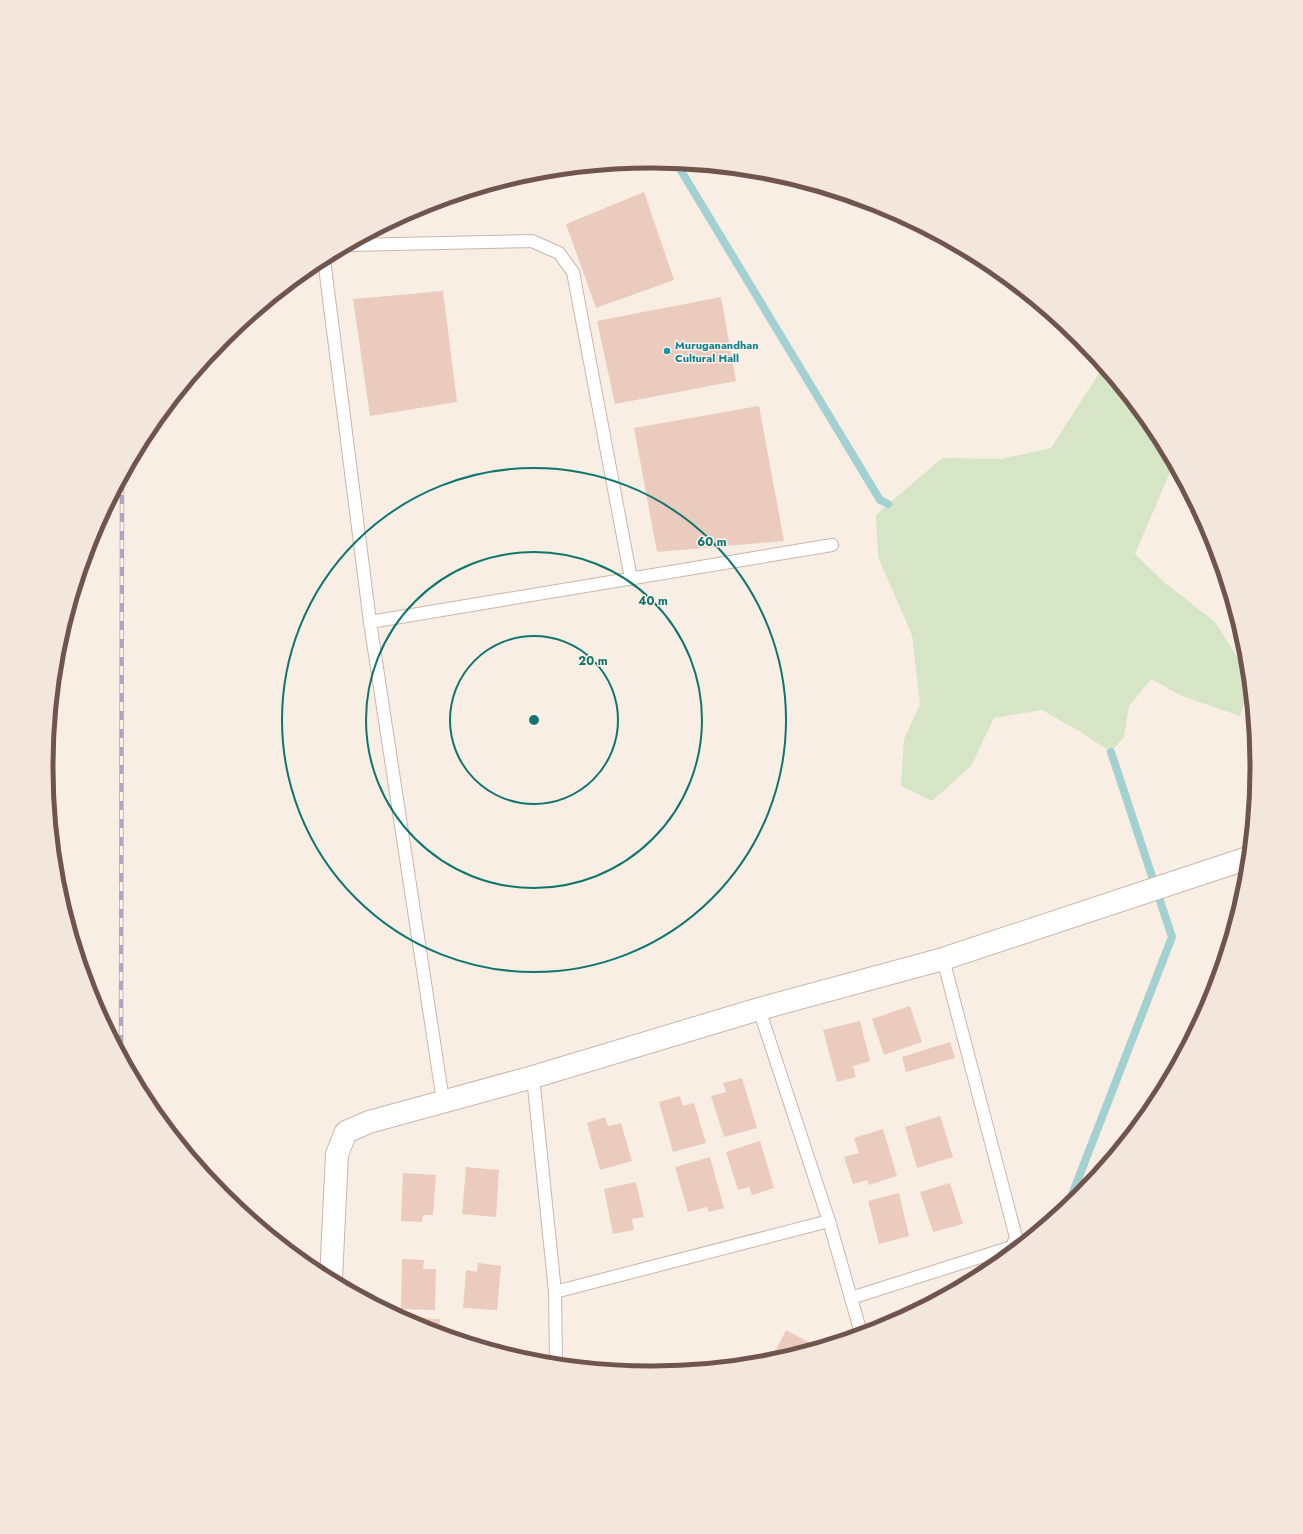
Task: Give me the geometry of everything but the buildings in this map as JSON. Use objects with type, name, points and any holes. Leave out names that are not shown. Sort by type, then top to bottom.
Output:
[{"type":"street","points":[[331,1272],[337,1154],[346,1132],[369,1122],[533,1077],[758,1009],[942,959],[1242,860]]},
{"type":"lane","points":[[360,245],[532,241],[559,253],[573,272],[630,579]]},
{"type":"lane","points":[[325,265],[370,622],[443,1102]]},
{"type":"lane","points":[[370,622],[832,545]]},
{"type":"lane","points":[[942,959],[1018,1241]]},
{"type":"lane","points":[[758,1009],[829,1221],[860,1328]]},
{"type":"lane","points":[[533,1077],[555,1292],[556,1357]]},
{"type":"lane","points":[[555,1292],[829,1221]]},
{"type":"lane","points":[[851,1298],[1006,1249]]},
{"type":"green space","points":[[1100,371],[1149,434],[1171,470],[1135,554],[1165,583],[1215,622],[1240,661],[1246,698],[1240,716],[1182,696],[1151,679],[1129,706],[1124,737],[1111,752],[1079,731],[1042,710],[994,718],[971,766],[932,801],[901,786],[904,739],[920,704],[912,635],[878,557],[876,515],[942,458],[1001,459],[1051,448]]},
{"type":"waterway","points":[[680,169],[880,500],[888,504]]},
{"type":"waterway","points":[[1073,1192],[1172,937],[1111,752]]},
{"type":"railway","points":[[121,1043],[122,489]]},
{"type":"place","name":"Muruganandhan Cultural Hall","points":[[667,351]]}]
